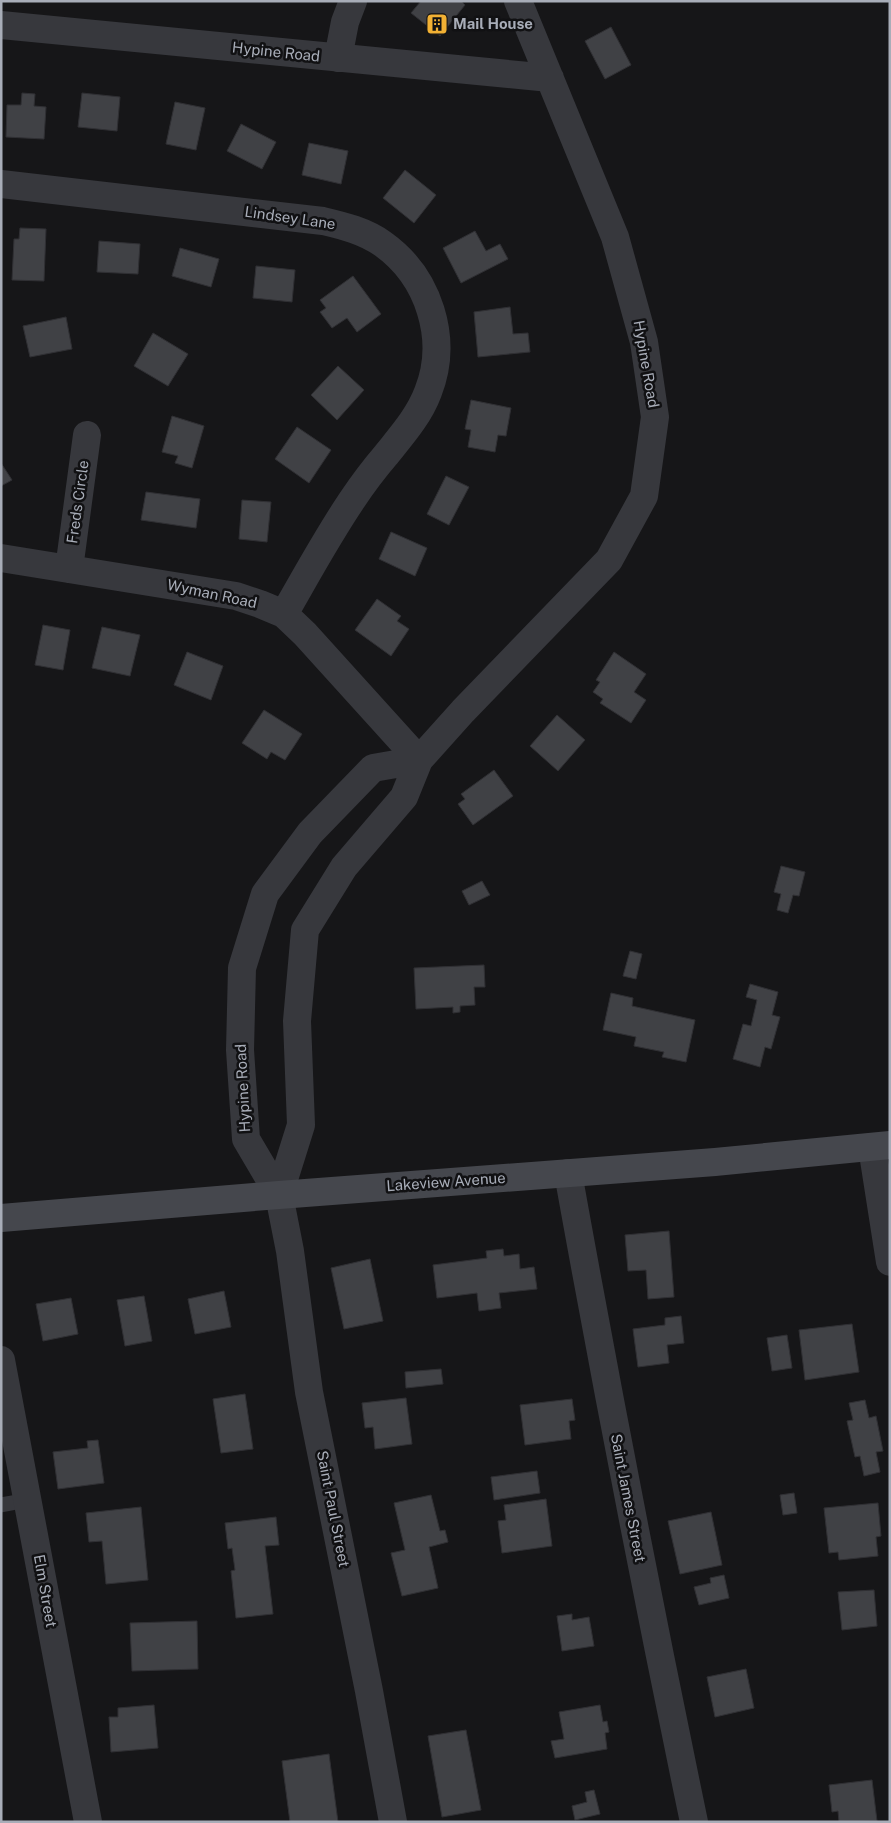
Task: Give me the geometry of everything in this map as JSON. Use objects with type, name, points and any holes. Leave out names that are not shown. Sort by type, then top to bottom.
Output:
[{"type":"main road","name":"Lakeview Avenue","points":[[1,1218],[279,1194],[715,1162],[881,1146]]},
{"type":"street","points":[[338,58],[345,22],[353,1]]},
{"type":"street","name":"Hypine Road","points":[[279,1194],[301,1125],[297,1021],[305,930],[344,867],[404,796],[419,760],[463,711],[609,560],[644,496],[655,417],[644,342],[615,237],[518,1]]},
{"type":"street","name":"Hypine Road","points":[[1,25],[550,78]]},
{"type":"street","name":"Lindsey Lane","points":[[1,184],[323,221],[363,233],[398,256],[412,272],[426,297],[436,330],[434,372],[428,392],[419,411],[407,429],[351,501],[284,614]]},
{"type":"street","name":"Freds Circle","points":[[69,569],[87,434]]},
{"type":"street","name":"Wyman Road","points":[[1,558],[236,596],[284,614],[305,634],[419,760]]},
{"type":"street","name":"Hypine Road","points":[[279,1194],[246,1139],[240,1050],[242,968],[265,894],[310,833],[373,768],[419,760]]},
{"type":"street","points":[[881,1146],[890,1262]]},
{"type":"street","name":"Saint James Street","points":[[568,1173],[607,1390],[694,1822]]},
{"type":"street","name":"Saint Paul Street","points":[[279,1194],[290,1251],[310,1392],[393,1822]]},
{"type":"street","name":"Elm Street","points":[[1,1360],[88,1822]]},
{"type":"lane","points":[[1,1504],[28,1500]]},
{"type":"building","name":"Mail House","points":[[421,1],[461,1],[465,5],[440,36],[411,13]]},
{"type":"building","points":[[611,27],[631,65],[605,79],[585,41]]},
{"type":"building","points":[[22,93],[35,94],[34,106],[46,107],[44,139],[6,137],[7,105],[21,105]]},
{"type":"building","points":[[82,93],[120,97],[117,131],[78,127]]},
{"type":"building","points":[[175,102],[205,108],[196,150],[166,144]]},
{"type":"building","points":[[241,124],[276,142],[262,169],[227,151]]},
{"type":"building","points":[[309,143],[348,151],[341,184],[302,175]]},
{"type":"building","points":[[405,170],[436,195],[414,223],[383,198]]},
{"type":"building","points":[[20,228],[46,229],[44,281],[12,280],[14,239],[19,239]]},
{"type":"building","points":[[475,231],[486,251],[500,244],[508,259],[461,283],[443,248]]},
{"type":"building","points":[[99,241],[140,244],[138,274],[97,272]]},
{"type":"building","points":[[180,248],[219,259],[211,287],[172,276]]},
{"type":"building","points":[[256,266],[295,270],[292,302],[253,298]]},
{"type":"building","points":[[353,276],[381,314],[357,332],[347,318],[332,328],[320,312],[326,308],[320,300]]},
{"type":"building","points":[[510,307],[513,334],[528,333],[530,352],[478,357],[474,312]]},
{"type":"building","points":[[66,317],[72,349],[30,357],[23,326]]},
{"type":"building","points":[[153,333],[188,354],[168,386],[134,366]]},
{"type":"building","points":[[338,366],[364,390],[337,420],[311,395]]},
{"type":"building","points":[[471,400],[511,408],[506,436],[498,435],[495,452],[468,447],[471,430],[465,429]]},
{"type":"building","points":[[172,416],[204,426],[192,468],[175,463],[178,456],[162,452]]},
{"type":"building","points":[[297,427],[331,450],[309,483],[275,459]]},
{"type":"building","points":[[1,463],[12,480],[1,486]]},
{"type":"building","points":[[446,476],[469,487],[449,525],[427,514]]},
{"type":"building","points":[[146,492],[200,499],[196,528],[141,520]]},
{"type":"building","points":[[242,500],[271,502],[267,542],[239,539]]},
{"type":"building","points":[[391,532],[427,548],[415,576],[379,559]]},
{"type":"building","points":[[377,599],[401,616],[397,621],[409,629],[391,656],[355,630]]},
{"type":"building","points":[[43,625],[70,630],[63,670],[35,665]]},
{"type":"building","points":[[102,627],[140,635],[130,676],[92,668]]},
{"type":"building","points":[[187,652],[223,666],[211,700],[174,685]]},
{"type":"building","points":[[614,652],[646,674],[634,692],[646,700],[631,723],[600,703],[603,699],[593,692],[600,682],[596,680]]},
{"type":"building","points":[[264,710],[302,734],[285,760],[271,752],[267,759],[242,743]]},
{"type":"building","points":[[557,715],[585,740],[558,771],[530,746]]},
{"type":"building","points":[[494,770],[513,796],[473,825],[458,804],[465,799],[461,794]]},
{"type":"building","points":[[781,866],[805,872],[799,896],[793,895],[788,913],[777,910],[781,894],[774,892]]},
{"type":"building","points":[[482,881],[490,895],[469,905],[462,891]]},
{"type":"building","points":[[630,951],[642,954],[636,979],[623,976]]},
{"type":"building","points":[[484,965],[485,987],[474,987],[475,1005],[460,1006],[460,1012],[453,1013],[453,1007],[416,1009],[414,968]]},
{"type":"building","points":[[750,984],[778,992],[772,1015],[780,1017],[771,1049],[765,1047],[760,1067],[733,1059],[743,1024],[751,1026],[757,1000],[746,997]]},
{"type":"building","points":[[611,993],[633,998],[632,1006],[695,1020],[686,1062],[662,1057],[664,1052],[634,1046],[636,1037],[603,1030]]},
{"type":"building","points":[[669,1231],[674,1297],[648,1299],[646,1270],[628,1271],[625,1235]]},
{"type":"building","points":[[503,1249],[504,1256],[519,1254],[520,1269],[534,1267],[537,1289],[499,1293],[501,1308],[479,1311],[477,1293],[437,1298],[433,1265],[487,1258],[486,1251]]},
{"type":"building","points":[[370,1259],[383,1321],[344,1329],[331,1268]]},
{"type":"building","points":[[224,1291],[231,1327],[195,1334],[188,1299]]},
{"type":"building","points":[[144,1296],[152,1341],[125,1346],[117,1300]]},
{"type":"building","points":[[71,1298],[78,1334],[43,1341],[36,1304]]},
{"type":"building","points":[[681,1316],[684,1343],[667,1345],[669,1363],[638,1367],[633,1329],[665,1325],[665,1318]]},
{"type":"building","points":[[852,1324],[859,1372],[805,1380],[799,1330]]},
{"type":"building","points":[[787,1335],[792,1368],[772,1371],[767,1338]]},
{"type":"building","points":[[441,1369],[443,1384],[406,1388],[405,1372]]},
{"type":"building","points":[[245,1394],[253,1449],[221,1453],[213,1399]]},
{"type":"building","points":[[406,1398],[412,1444],[375,1449],[373,1427],[365,1428],[362,1403]]},
{"type":"building","points":[[572,1399],[575,1420],[569,1421],[571,1439],[525,1445],[520,1405]]},
{"type":"building","points":[[865,1400],[869,1418],[876,1416],[883,1451],[876,1452],[880,1472],[864,1476],[860,1456],[855,1457],[847,1421],[853,1420],[849,1403]]},
{"type":"building","points":[[98,1440],[104,1483],[58,1489],[53,1452],[88,1448],[87,1441]]},
{"type":"building","points":[[537,1471],[540,1493],[494,1500],[491,1477]]},
{"type":"building","points":[[794,1493],[797,1513],[783,1515],[780,1495]]},
{"type":"building","points":[[431,1495],[440,1531],[445,1530],[448,1542],[429,1547],[438,1588],[402,1596],[391,1553],[405,1550],[394,1503]]},
{"type":"building","points":[[546,1499],[552,1546],[502,1553],[498,1521],[506,1520],[504,1505]]},
{"type":"building","points":[[878,1503],[881,1536],[876,1537],[878,1556],[839,1560],[838,1552],[829,1553],[824,1508]]},
{"type":"building","points":[[141,1507],[148,1580],[106,1584],[102,1541],[89,1542],[86,1513]]},
{"type":"building","points":[[711,1512],[722,1565],[680,1574],[668,1521]]},
{"type":"building","points":[[276,1517],[279,1545],[265,1546],[273,1614],[236,1618],[231,1571],[235,1570],[232,1548],[228,1549],[225,1523]]},
{"type":"building","points":[[724,1575],[729,1598],[699,1605],[694,1587],[711,1583],[710,1578]]},
{"type":"building","points":[[874,1590],[877,1626],[842,1630],[838,1592]]},
{"type":"building","points":[[572,1614],[572,1620],[589,1617],[594,1646],[562,1651],[557,1616]]},
{"type":"building","points":[[197,1621],[198,1669],[132,1671],[130,1623]]},
{"type":"building","points":[[746,1669],[754,1708],[715,1717],[707,1677]]},
{"type":"building","points":[[154,1705],[158,1748],[111,1752],[109,1717],[118,1717],[118,1708]]},
{"type":"building","points":[[600,1705],[603,1722],[607,1721],[609,1732],[605,1733],[607,1749],[555,1758],[551,1741],[564,1739],[559,1712]]},
{"type":"building","points":[[466,1730],[481,1810],[442,1817],[428,1736]]},
{"type":"building","points":[[329,1754],[338,1822],[290,1822],[282,1761]]},
{"type":"building","points":[[872,1780],[877,1821],[839,1822],[838,1811],[832,1812],[829,1785]]},
{"type":"building","points":[[594,1790],[600,1814],[575,1820],[572,1806],[587,1802],[585,1792]]},
{"type":"place","name":"Mail House","points":[[437,24]]}]
